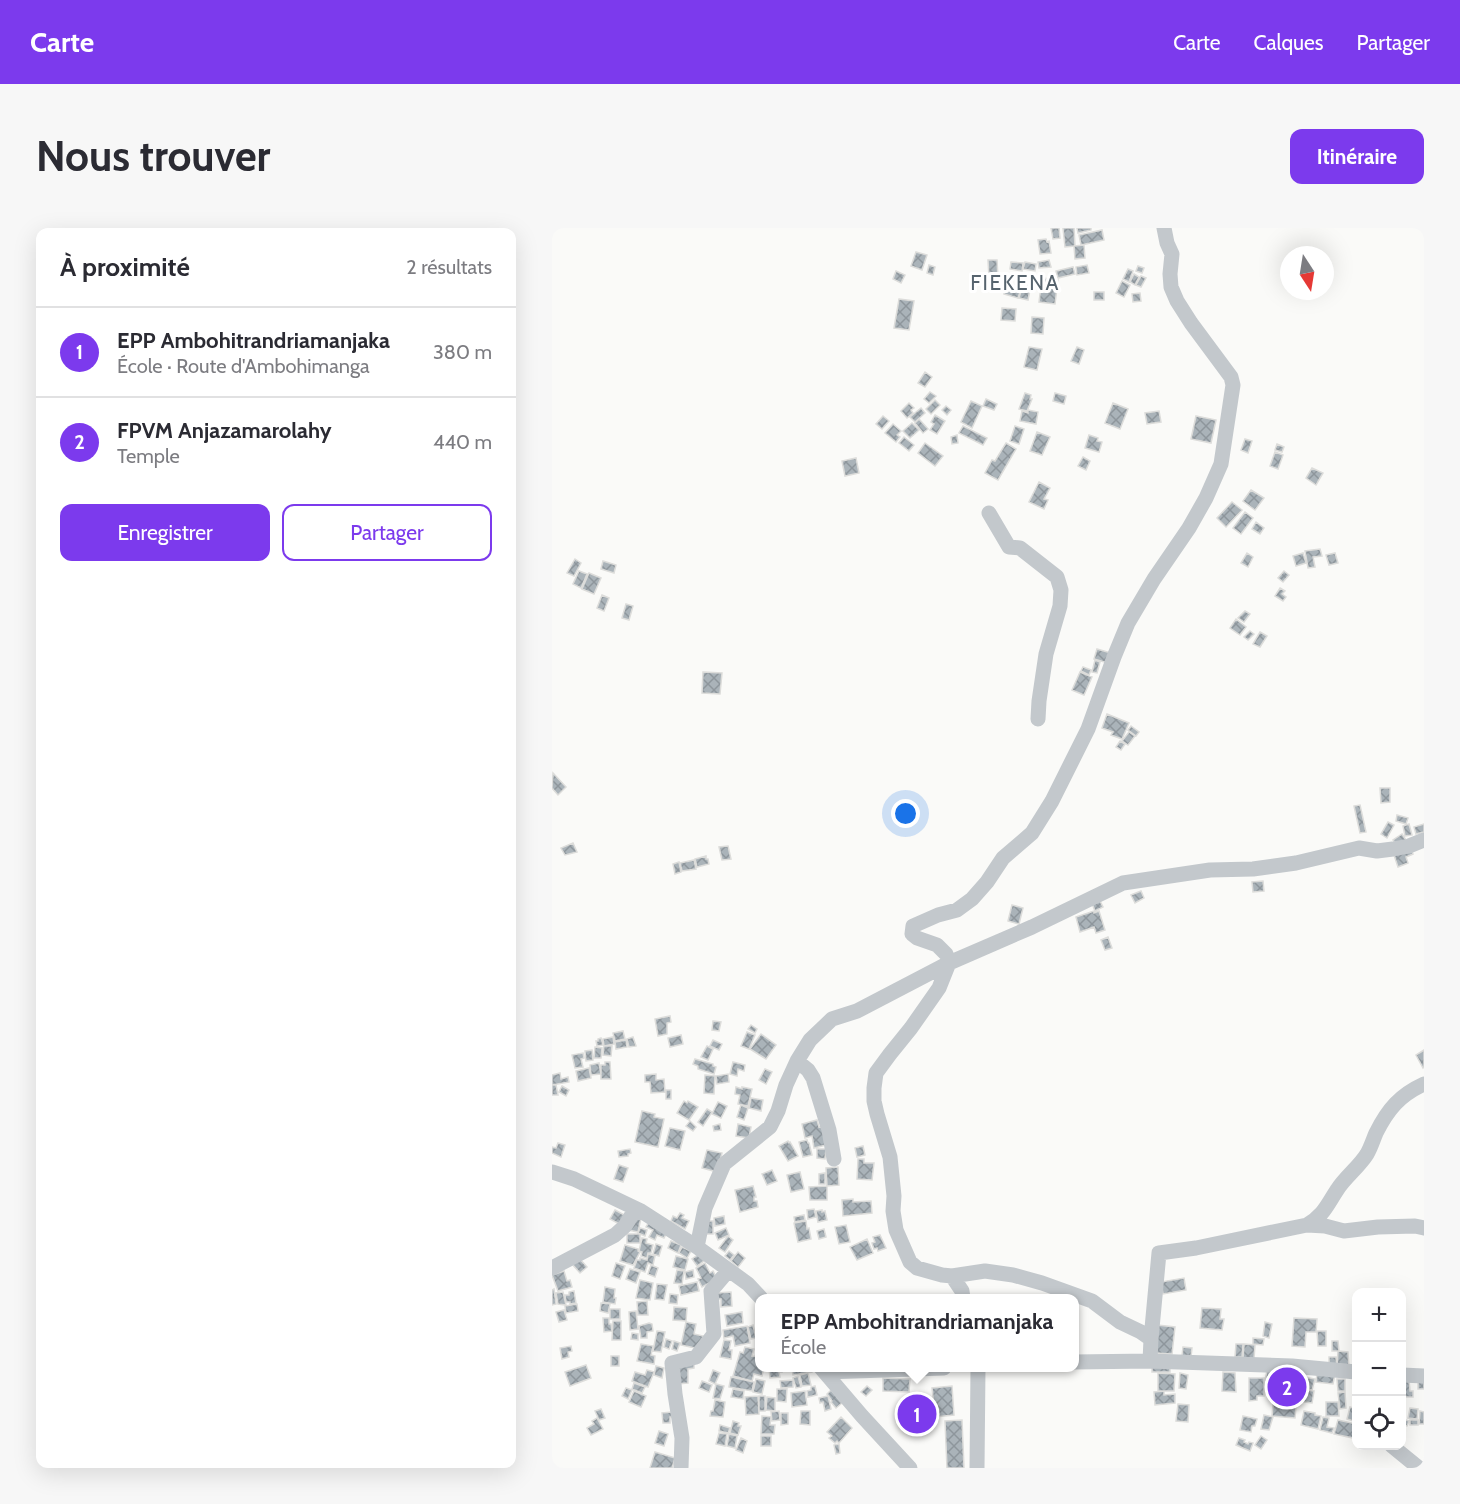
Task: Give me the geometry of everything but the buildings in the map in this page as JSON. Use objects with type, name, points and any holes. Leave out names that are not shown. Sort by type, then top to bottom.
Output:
[{"type":"street","points":[[1073,1294],[1013,1275],[985,1271],[952,1276],[929,1273],[910,1262],[896,1230],[890,1156],[876,1114],[874,1094],[876,1073],[939,988],[949,963],[946,954],[937,945],[912,934],[914,926],[938,915],[957,910],[972,899],[1003,858],[1032,833],[1052,801],[1086,735],[1128,623],[1189,528],[1221,464],[1233,385],[1231,377],[1177,301],[1171,287],[1172,254],[1164,228]]},
{"type":"street","points":[[989,513],[1009,547],[1020,548],[1057,577],[1061,590],[1060,606],[1046,654],[1038,719]]},
{"type":"street","points":[[697,1247],[705,1208],[724,1164],[770,1128],[797,1061],[810,1040],[832,1019],[857,1011],[949,963],[1032,927],[1123,883],[1210,870],[1253,869],[1296,863],[1359,848],[1377,851],[1409,846],[1424,840]]},
{"type":"street","points":[[797,1061],[808,1070],[813,1078],[829,1130],[834,1159]]},
{"type":"street","points":[[1307,1225],[1317,1219],[1327,1208],[1337,1188],[1366,1156],[1376,1132],[1389,1112],[1405,1094],[1424,1084]]},
{"type":"street","points":[[552,1172],[574,1179],[641,1211],[697,1247],[748,1284],[757,1294]]},
{"type":"street","points":[[552,1268],[615,1234],[625,1226],[633,1213],[641,1211]]},
{"type":"street","points":[[1150,1361],[1159,1253],[1196,1248],[1307,1225],[1344,1231],[1378,1227],[1415,1226],[1424,1228]]},
{"type":"street","points":[[681,1468],[682,1438],[672,1363],[696,1357],[714,1334],[711,1291],[728,1271]]},
{"type":"street","points":[[952,1276],[962,1294]]},
{"type":"street","points":[[1079,1296],[1092,1301],[1120,1322],[1141,1332],[1151,1340]]},
{"type":"street","points":[[1079,1362],[1150,1361],[1292,1366],[1352,1372]]},
{"type":"street","points":[[825,1372],[910,1468]]},
{"type":"street","points":[[977,1468],[978,1372]]},
{"type":"street","points":[[1406,1374],[1424,1376]]},
{"type":"street","points":[[1397,1450],[1419,1468]]},
{"type":"place","name":"FPVM Anjazamarolahy","points":[[1287,1387]]},
{"type":"place","name":"EPP Ambohitrandriamanjaka","points":[[917,1414]]},
{"type":"district","name":"FIEKENA","points":[[1015,282]]}]
